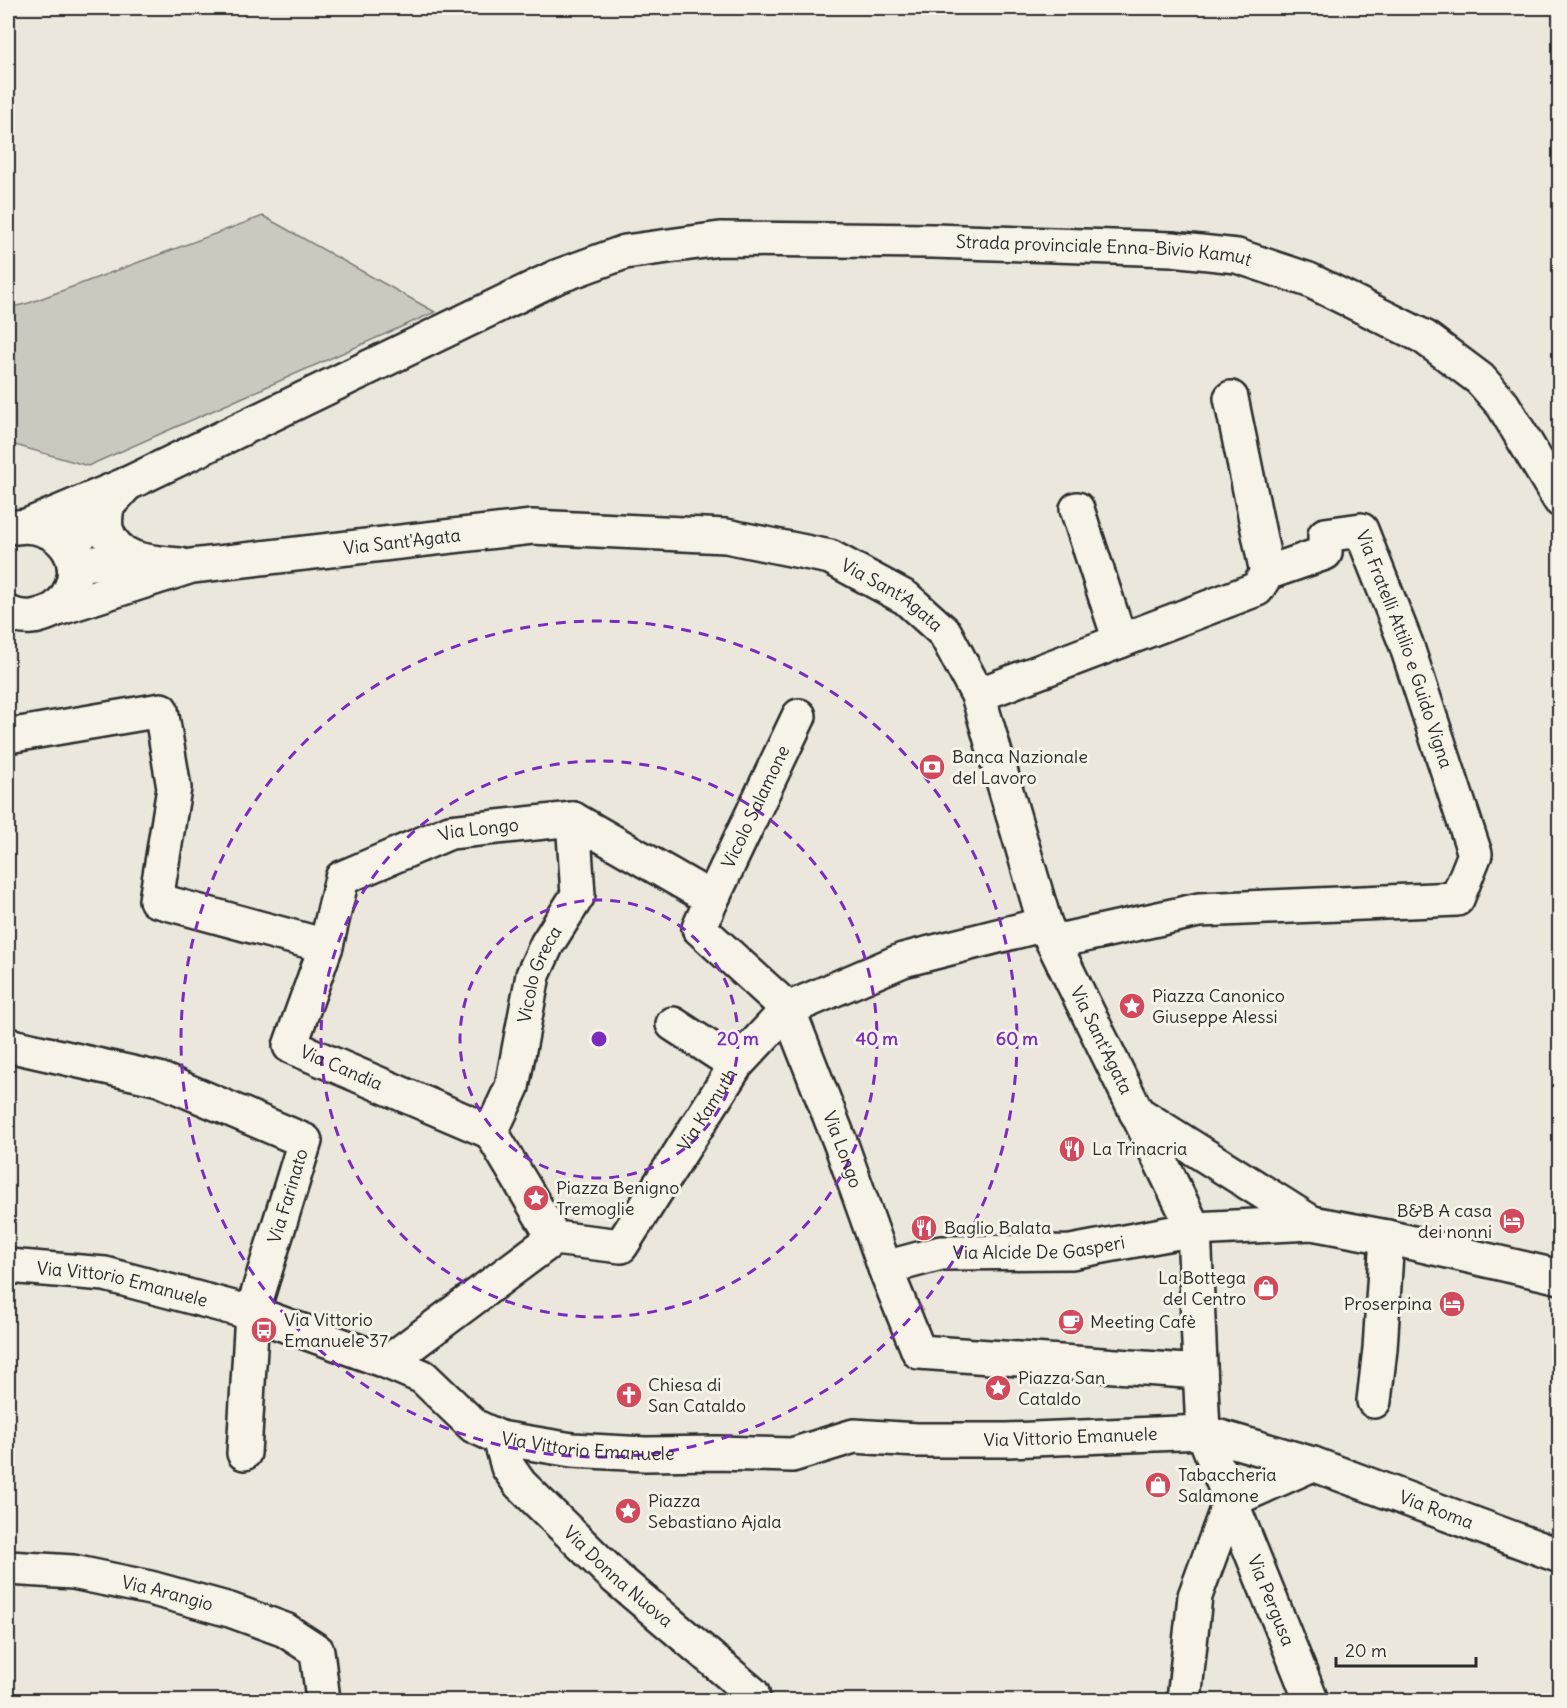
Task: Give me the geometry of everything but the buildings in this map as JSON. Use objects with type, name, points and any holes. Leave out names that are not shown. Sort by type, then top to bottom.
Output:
[{"type":"street","name":"Strada provinciale Enna-Bivio Kamut","points":[[117,495],[556,277],[625,252],[720,239],[933,241],[1172,249],[1237,256],[1309,280],[1424,337],[1480,379],[1503,405],[1560,500]]},
{"type":"street","points":[[1231,398],[1262,581]]},
{"type":"street","points":[[18,528],[117,495]]},
{"type":"street","points":[[71,556],[117,495]]},
{"type":"street","points":[[117,495],[106,528],[117,549],[136,561]]},
{"type":"street","points":[[1077,509],[1120,641]]},
{"type":"street","name":"Via Sant'Agata","points":[[192,566],[532,527],[726,536],[830,557],[906,598],[945,633],[978,695],[1049,933],[1194,1230]]},
{"type":"street","points":[[18,528],[44,528],[58,536],[71,556],[73,581],[67,598],[54,610]]},
{"type":"street","name":"Via Fratelli Attilio e Guido Vigna","points":[[978,695],[1120,641],[1324,553],[1325,535],[1361,530],[1406,644],[1474,854],[1457,899],[1198,910],[1049,933]]},
{"type":"street","points":[[71,556],[192,566]]},
{"type":"street","points":[[8,613],[19,618],[37,618],[54,610],[192,566]]},
{"type":"street","points":[[8,736],[161,710],[174,788],[156,900],[326,946]]},
{"type":"street","name":"Vicolo Salamone","points":[[712,899],[799,716]]},
{"type":"street","points":[[573,819],[712,899]]},
{"type":"street","name":"Via Longo","points":[[326,946],[342,878],[450,832],[573,819]]},
{"type":"street","name":"Vicolo Greca","points":[[491,1132],[512,1087],[533,975],[548,944],[578,895],[573,819]]},
{"type":"street","name":"Via Longo","points":[[712,899],[699,928],[788,1009],[919,1352],[1200,1372]]},
{"type":"street","name":"Via Kamuth","points":[[554,1238],[621,1246],[736,1065],[788,1009],[903,960],[1049,933]]},
{"type":"street","name":"Via Candia","points":[[326,946],[290,1046],[491,1132]]},
{"type":"street","points":[[674,1024],[736,1065]]},
{"type":"street","name":"Via Farinato","points":[[8,1045],[159,1079],[305,1141],[252,1313],[244,1454]]},
{"type":"street","points":[[1135,1111],[1312,1222],[1560,1277]]},
{"type":"street","points":[[388,1362],[554,1238],[491,1132]]},
{"type":"street","name":"Via Alcide De Gasperi","points":[[885,1268],[941,1253],[1071,1252],[1194,1230],[1312,1222]]},
{"type":"street","name":"Via Pergusa","points":[[1194,1230],[1203,1432],[1311,1701]]},
{"type":"street","points":[[1374,1401],[1380,1349],[1387,1237]]},
{"type":"street","name":"Via Vittorio Emanuele","points":[[8,1266],[105,1274],[252,1313],[423,1377],[474,1426],[500,1438],[572,1450],[645,1454],[792,1455],[854,1436],[917,1440],[1007,1440],[1203,1432],[1313,1464]]},
{"type":"street","name":"Via Donna Nuova","points":[[500,1438],[508,1467],[520,1484],[616,1578],[752,1693],[753,1701]]},
{"type":"street","points":[[1184,1701],[1195,1596],[1230,1501],[1313,1464]]},
{"type":"street","name":"Via Roma","points":[[1313,1464],[1560,1556]]},
{"type":"street","name":"Via Arangio","points":[[8,1568],[73,1572],[161,1591],[230,1610],[285,1630],[318,1651],[322,1701]]},
{"type":"shaded area","points":[[263,216],[435,312],[88,466],[8,443],[8,308],[29,303]]},
{"type":"place","name":"Banca Nazionale del Lavoro","points":[[932,767]]},
{"type":"place","name":"Piazza Canonico Giuseppe Alessi","points":[[1132,1006]]},
{"type":"place","name":"La Trinacria","points":[[1072,1149]]},
{"type":"place","name":"Piazza Benigno Tremoglie","points":[[536,1198]]},
{"type":"place","name":"B&B A casa dei nonni","points":[[1512,1221]]},
{"type":"place","name":"Baglio Balata","points":[[924,1228]]},
{"type":"place","name":"La Bottega del Centro","points":[[1266,1288]]},
{"type":"place","name":"Proserpina","points":[[1452,1304]]},
{"type":"place","name":"Meeting Cafè","points":[[1071,1322]]},
{"type":"place","name":"Via Vittorio Emanuele 37","points":[[264,1330]]},
{"type":"place","name":"Piazza San Cataldo","points":[[998,1388]]},
{"type":"place","name":"Chiesa di San Cataldo","points":[[629,1395]]},
{"type":"place","name":"Tabaccheria Salamone","points":[[1158,1485]]},
{"type":"place","name":"Piazza Sebastiano Ajala","points":[[628,1511]]}]
